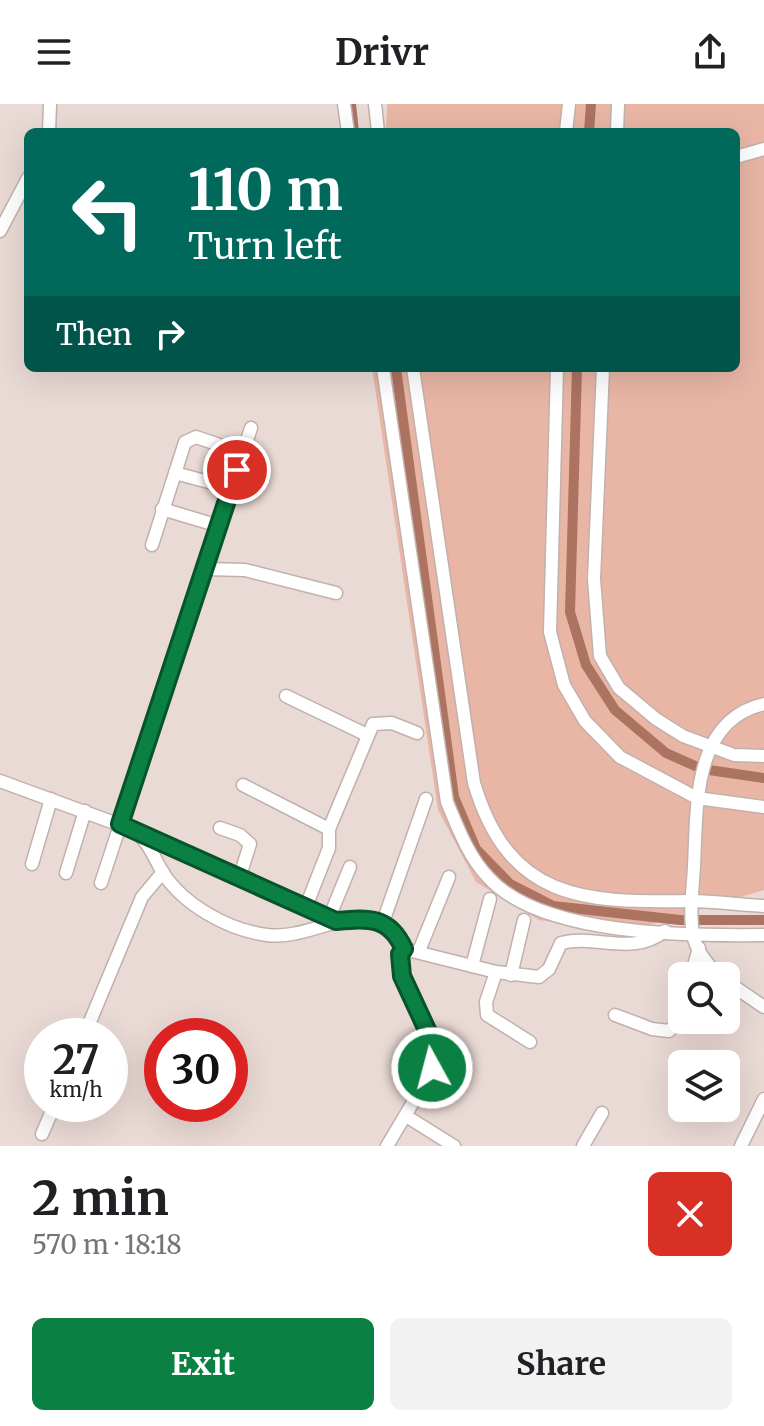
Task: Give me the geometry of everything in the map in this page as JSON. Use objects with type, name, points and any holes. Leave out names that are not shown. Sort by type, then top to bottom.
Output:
[{"type":"street","points":[[49,128],[50,104]]},
{"type":"street","points":[[344,104],[347,128]]},
{"type":"street","points":[[375,104],[378,128]]},
{"type":"street","points":[[566,128],[569,104]]},
{"type":"street","points":[[617,128],[618,104]]},
{"type":"street","points":[[740,156],[764,149]]},
{"type":"street","points":[[0,231],[24,186]]},
{"type":"street","points":[[384,372],[447,802],[468,851],[488,878],[541,913],[564,920],[665,931],[764,935]]},
{"type":"street","points":[[414,372],[474,783],[483,814],[496,839],[519,866],[536,879],[574,894],[636,901],[764,906]]},
{"type":"street","points":[[557,372],[550,632],[564,685],[585,721],[620,757],[697,792],[764,807]]},
{"type":"street","points":[[603,372],[594,579],[600,656],[619,688],[656,719],[709,752],[764,756]]},
{"type":"street","points":[[101,883],[251,428]]},
{"type":"street","points":[[152,545],[189,438],[243,453]]},
{"type":"street","points":[[175,473],[231,488]]},
{"type":"street","points":[[162,509],[219,526]]},
{"type":"street","points":[[205,569],[245,570],[336,593]]},
{"type":"street","points":[[286,696],[367,735]]},
{"type":"street","points":[[709,962],[693,932],[697,792],[709,752],[733,717],[764,704]]},
{"type":"street","points":[[305,909],[329,848],[329,829],[373,724],[381,721],[417,733]]},
{"type":"street","points":[[0,781],[120,824],[332,920]]},
{"type":"street","points":[[243,785],[329,829]]},
{"type":"street","points":[[32,864],[51,799]]},
{"type":"street","points":[[383,922],[426,799]]},
{"type":"street","points":[[66,873],[85,811]]},
{"type":"street","points":[[220,828],[240,835],[250,844],[239,879]]},
{"type":"street","points":[[142,836],[163,872],[192,904],[245,930],[290,935],[332,920],[371,918],[392,927],[404,949]]},
{"type":"street","points":[[332,920],[350,867]]},
{"type":"street","points":[[92,1018],[142,897],[163,872]]},
{"type":"street","points":[[419,951],[449,877]]},
{"type":"street","points":[[472,966],[490,899]]},
{"type":"street","points":[[511,975],[524,920]]},
{"type":"street","points":[[404,949],[531,978],[544,975],[561,943],[631,946],[652,941],[665,931]]},
{"type":"street","points":[[750,935],[764,944]]},
{"type":"street","points":[[695,962],[699,948]]},
{"type":"street","points":[[387,1146],[428,1077],[436,1054],[402,976],[400,954],[404,949]]},
{"type":"street","points":[[496,972],[486,1002],[487,1015],[530,1042]]},
{"type":"street","points":[[740,991],[764,1007]]},
{"type":"street","points":[[615,1015],[652,1029],[668,1031]]},
{"type":"street","points":[[741,1146],[764,1099]]},
{"type":"street","points":[[583,1146],[602,1113]]},
{"type":"street","points":[[406,1116],[454,1146]]},
{"type":"street","points":[[42,1134],[47,1122]]},
{"type":"shaded area","points":[[387,104],[764,104],[764,890],[626,932],[539,920],[476,882],[438,810],[373,372],[740,372],[740,128],[386,128]]},
{"type":"waterway","points":[[351,104],[354,128]]},
{"type":"waterway","points":[[589,128],[591,104]]},
{"type":"waterway","points":[[397,372],[454,797],[476,849],[510,884],[553,906],[680,920],[764,920]]},
{"type":"waterway","points":[[577,372],[570,612],[586,665],[615,710],[666,753],[702,769],[764,778]]},
{"type":"route","points":[[237,470],[120,824],[336,921],[371,918],[392,927],[404,949],[399,965],[402,976],[434,1045],[436,1054],[432,1068]]}]
